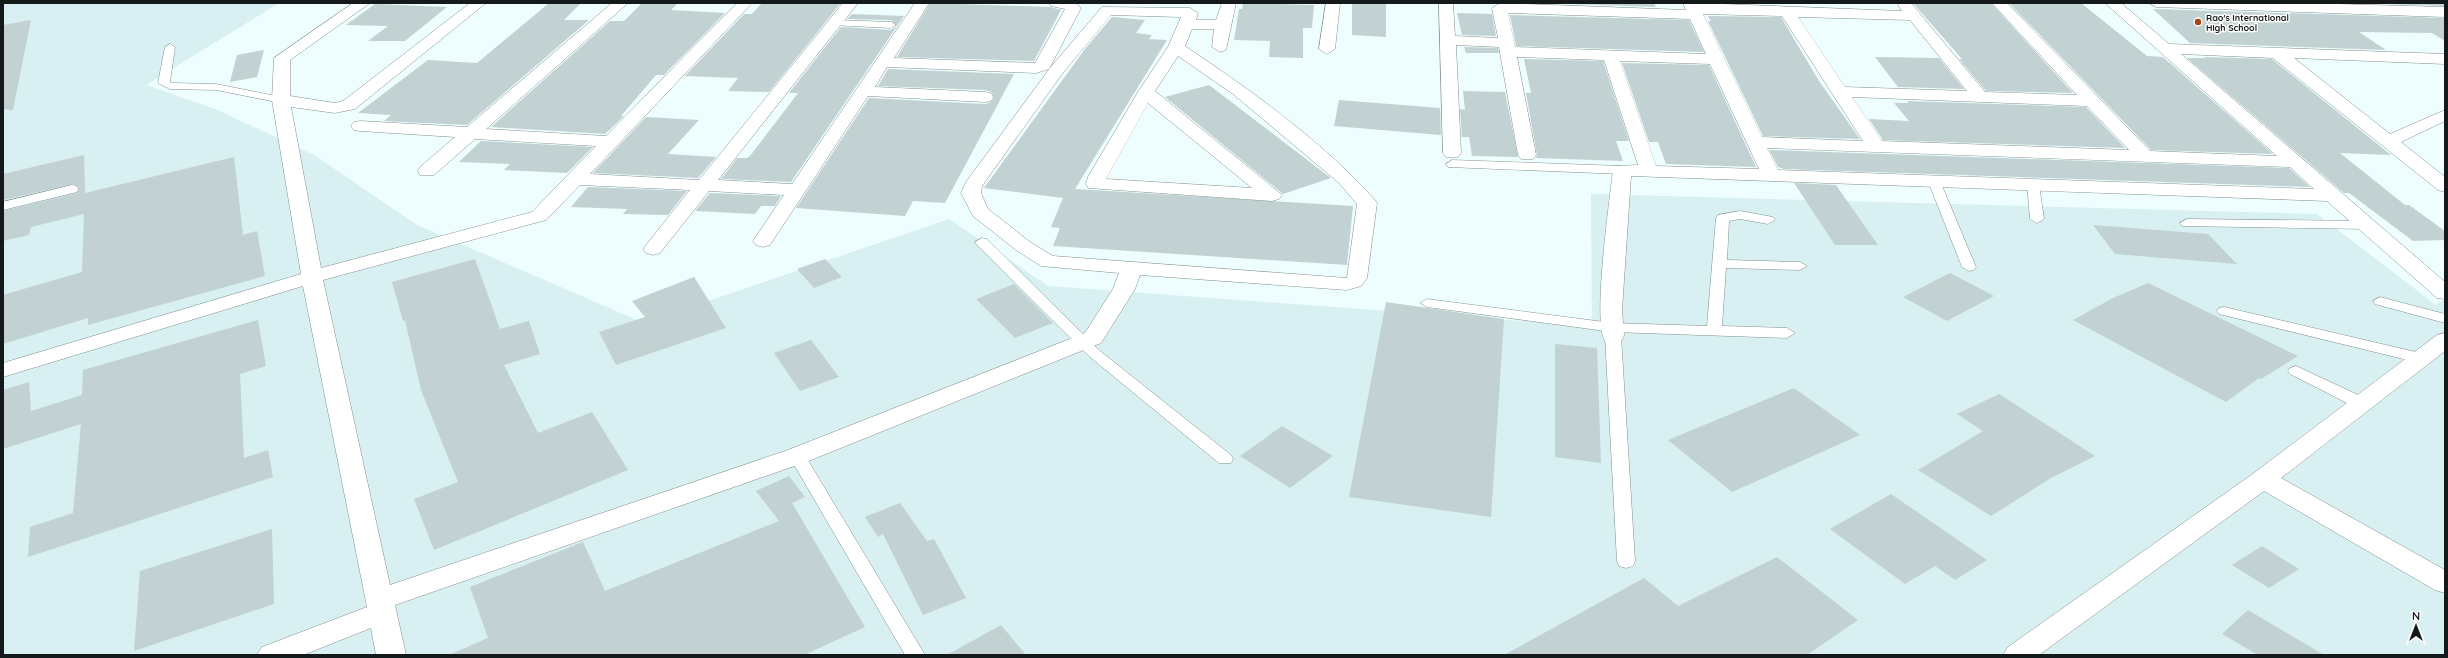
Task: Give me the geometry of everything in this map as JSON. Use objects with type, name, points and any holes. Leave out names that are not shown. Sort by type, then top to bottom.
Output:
[{"type":"street","points":[[363,3],[282,58],[281,100],[312,277],[382,606],[391,655]]},
{"type":"street","points":[[281,100],[334,108],[349,105],[479,3]]},
{"type":"street","points":[[427,171],[621,3]]},
{"type":"street","points":[[3,370],[312,277],[540,216],[745,3]]},
{"type":"street","points":[[653,249],[851,3]]},
{"type":"street","points":[[763,241],[795,190],[922,3]]},
{"type":"street","points":[[882,62],[1036,68],[1043,66],[1073,8],[1070,4],[1056,3]]},
{"type":"street","points":[[1327,49],[1333,3]]},
{"type":"street","points":[[1446,3],[1452,158]]},
{"type":"street","points":[[1903,3],[1980,97]]},
{"type":"street","points":[[1999,3],[2144,156]]},
{"type":"street","points":[[2112,3],[2366,225],[2442,287]]},
{"type":"street","points":[[2156,3],[2242,4],[2445,12]]},
{"type":"street","points":[[1528,155],[1500,8],[1692,9],[1914,16]]},
{"type":"street","points":[[1692,9],[1772,175]]},
{"type":"street","points":[[1176,46],[1239,90],[1340,174],[1367,203],[1357,278],[1354,282],[1347,284],[1048,262],[1023,246],[980,212],[970,193],[974,186],[1056,71],[1106,10],[1188,19],[1225,14],[1220,47]]},
{"type":"street","points":[[1787,12],[1876,146]]},
{"type":"street","points":[[1146,92],[1272,195],[1095,184],[1097,177],[1146,92],[1176,46],[1188,19]]},
{"type":"street","points":[[1448,40],[1507,47],[1610,55],[1716,58]]},
{"type":"street","points":[[2165,49],[2445,59]]},
{"type":"street","points":[[2277,53],[2445,186]]},
{"type":"street","points":[[1610,55],[1649,171]]},
{"type":"street","points":[[862,92],[985,97]]},
{"type":"street","points":[[1840,92],[2092,101]]},
{"type":"street","points":[[2388,141],[2445,115]]},
{"type":"street","points":[[360,126],[611,142]]},
{"type":"street","points":[[1756,142],[2294,162]]},
{"type":"street","points":[[1613,332],[1611,310],[1622,170],[2332,195]]},
{"type":"street","points":[[575,179],[795,190]]},
{"type":"street","points":[[272,655],[382,606],[797,456],[1093,338],[1124,289],[1132,267]]},
{"type":"street","points":[[2018,655],[2263,479],[2445,340]]},
{"type":"street","points":[[2263,479],[2445,583]]},
{"type":"lane","points":[[835,23],[891,25]]},
{"type":"lane","points":[[170,47],[164,83],[170,86],[216,87],[281,100]]},
{"type":"lane","points":[[1452,158],[1622,170]]},
{"type":"lane","points":[[1934,181],[1969,267]]},
{"type":"lane","points":[[2033,184],[2037,219]]},
{"type":"lane","points":[[3,206],[72,189]]},
{"type":"lane","points":[[1714,331],[1718,264],[1723,218],[1740,215],[1768,220]]},
{"type":"lane","points":[[2187,224],[2366,225]]},
{"type":"lane","points":[[982,242],[1095,354],[1225,459]]},
{"type":"lane","points":[[1718,264],[1800,266]]},
{"type":"lane","points":[[2380,301],[2445,319]]},
{"type":"lane","points":[[1427,303],[1613,332],[1714,331],[1787,333]]},
{"type":"lane","points":[[2224,312],[2420,358]]},
{"type":"lane","points":[[1613,332],[1626,561]]},
{"type":"lane","points":[[2296,371],[2363,404]]},
{"type":"lane","points":[[797,456],[915,655]]},
{"type":"shaded area","points":[[3,3],[279,3],[146,85],[215,109],[314,155],[417,225],[644,323],[949,219],[1048,286],[1592,326],[1591,194],[2317,214],[2436,305],[2445,299],[2445,655],[3,655]]},
{"type":"building","points":[[549,3],[581,3],[564,20],[589,20],[467,125],[384,121],[391,115],[358,113],[428,60],[477,63]]},
{"type":"building","points":[[642,3],[678,3],[671,10],[725,13],[664,75],[656,75],[621,116],[624,116],[605,134],[491,127],[610,21],[624,21]]},
{"type":"building","points":[[762,3],[841,3],[769,92],[728,91],[738,78],[685,76],[744,14],[752,14]]},
{"type":"building","points":[[930,3],[1050,7],[1061,10],[1034,61],[897,57]]},
{"type":"building","points":[[1243,3],[1314,5],[1312,28],[1303,28],[1303,58],[1269,57],[1270,41],[1234,40],[1239,9],[1242,9]]},
{"type":"building","points":[[1352,3],[1386,3],[1386,37],[1352,35]]},
{"type":"building","points":[[1540,3],[1654,3],[1656,7]]},
{"type":"building","points":[[1913,3],[1991,3],[2073,93],[1986,91],[1959,59],[1962,59]]},
{"type":"building","points":[[2009,3],[2081,3],[2147,56],[2163,57],[2273,154],[2151,150]]},
{"type":"building","points":[[2354,3],[2445,3],[2445,6]]},
{"type":"building","points":[[375,4],[447,7],[405,41],[368,41],[388,26],[346,25]]},
{"type":"building","points":[[2153,9],[2445,18],[2445,41],[2432,33],[2359,32],[2386,50],[2190,43]]},
{"type":"building","points":[[1457,13],[1492,14],[1496,36],[1462,35]]},
{"type":"building","points":[[852,14],[904,16],[791,182],[721,179],[737,158],[747,158],[750,156],[798,93],[789,93],[841,27],[891,30],[897,26],[891,20],[847,19]]},
{"type":"building","points":[[1510,15],[1689,20],[1704,52],[1516,46]]},
{"type":"building","points":[[1708,16],[1781,17],[1819,81],[1860,139],[1763,136],[1708,21],[1711,21]]},
{"type":"building","points":[[1112,17],[1145,20],[1136,33],[1152,35],[1149,39],[1167,40],[1075,189],[1353,206],[1347,265],[1053,246],[1060,228],[1051,227],[1063,198],[984,188],[1085,49]]},
{"type":"building","points":[[31,20],[13,110],[3,109],[3,25]]},
{"type":"building","points":[[1464,47],[1498,48],[1499,53],[1466,53]]},
{"type":"building","points":[[264,50],[257,77],[230,82],[237,55]]},
{"type":"building","points":[[1875,57],[1939,58],[1964,89],[1898,87]]},
{"type":"building","points":[[2204,57],[2272,59],[2391,155],[2340,153],[2405,205],[2409,205],[2445,231],[2445,240],[2413,241],[2349,193],[2344,193],[2187,58],[2206,58]]},
{"type":"building","points":[[1524,59],[1603,61],[1629,141],[1616,141],[1623,161],[1536,158],[1537,155],[1526,93],[1531,93]]},
{"type":"building","points":[[1622,63],[1709,65],[1756,167],[1666,164],[1658,142],[1649,142]]},
{"type":"building","points":[[888,69],[1014,74],[945,203],[913,201],[905,216],[796,208],[869,98],[985,104],[991,102],[994,98],[992,92],[985,90],[878,86]]},
{"type":"building","points":[[1209,85],[1331,178],[1283,194],[1165,97]]},
{"type":"building","points":[[1463,91],[1505,92],[1518,157],[1472,156],[1469,137],[1462,137],[1460,109],[1465,110]]},
{"type":"building","points":[[1339,100],[1440,108],[1441,135],[1334,126]]},
{"type":"building","points":[[1907,101],[2086,107],[2125,148],[1883,140],[1869,119],[1909,121],[1894,103],[1909,103]]},
{"type":"building","points":[[646,117],[699,120],[668,154],[716,157],[698,178],[593,173]]},
{"type":"building","points":[[481,141],[593,147],[567,173],[504,170],[510,164],[459,162]]},
{"type":"building","points":[[1769,150],[2289,168],[2310,187],[1784,169],[1778,167]]},
{"type":"building","points":[[84,155],[85,193],[234,157],[243,235],[257,231],[265,276],[88,325],[88,318],[3,344],[3,295],[82,272],[84,214],[31,227],[29,235],[3,241],[3,211],[77,193],[79,189],[77,185],[72,184],[3,200],[3,174]]},
{"type":"building","points":[[1794,183],[1836,185],[1878,245],[1835,245]]},
{"type":"building","points":[[588,187],[687,191],[668,215],[623,214],[627,209],[571,207]]},
{"type":"building","points":[[710,193],[781,196],[775,206],[761,206],[755,214],[695,211]]},
{"type":"building","points":[[2093,225],[2208,234],[2237,264],[2115,254]]},
{"type":"building","points":[[475,259],[500,329],[529,321],[540,354],[504,365],[538,433],[592,412],[628,470],[434,550],[414,499],[458,482],[421,390],[405,320],[403,321],[392,282]]},
{"type":"building","points":[[825,259],[842,277],[814,288],[797,269]]},
{"type":"building","points":[[1950,273],[1994,296],[1947,321],[1903,297]]},
{"type":"building","points":[[694,277],[726,328],[616,365],[599,332],[645,317],[632,301]]},
{"type":"building","points":[[2148,283],[2298,356],[2261,379],[2259,378],[2226,402],[2073,320],[2113,298]]},
{"type":"building","points":[[1014,284],[1053,323],[1015,338],[976,299]]},
{"type":"building","points":[[1386,302],[1504,319],[1491,517],[1349,497]]},
{"type":"building","points":[[258,320],[266,366],[240,374],[244,458],[268,450],[273,477],[28,557],[30,527],[73,513],[81,424],[3,449],[3,390],[29,382],[31,411],[82,395],[83,370]]},
{"type":"building","points":[[811,340],[839,377],[800,391],[774,353]]},
{"type":"building","points":[[1555,344],[1597,348],[1601,463],[1555,457]]},
{"type":"building","points":[[1794,388],[1860,435],[1732,492],[1668,440]]},
{"type":"building","points":[[1999,394],[2095,456],[2051,478],[1991,516],[1918,470],[1983,431],[1957,414]]},
{"type":"building","points":[[1282,426],[1333,456],[1290,488],[1240,456]]},
{"type":"building","points":[[789,476],[805,497],[792,503],[865,627],[804,655],[449,655],[488,638],[470,587],[583,542],[605,591],[779,521],[756,491]]},
{"type":"building","points":[[1891,494],[1987,560],[1955,580],[1935,566],[1905,584],[1830,529]]},
{"type":"building","points":[[900,503],[927,541],[934,539],[966,598],[923,615],[883,534],[878,537],[865,517]]},
{"type":"building","points":[[272,529],[274,604],[134,651],[140,571]]},
{"type":"building","points":[[2262,546],[2299,569],[2269,588],[2232,565]]},
{"type":"building","points":[[1777,557],[1858,620],[1807,655],[1504,655],[1644,578],[1678,606]]},
{"type":"building","points":[[2248,610],[2324,655],[2258,655],[2222,634]]},
{"type":"building","points":[[1001,625],[1026,655],[947,655]]},
{"type":"place","name":"Rao's International High School","points":[[2198,22]]}]
